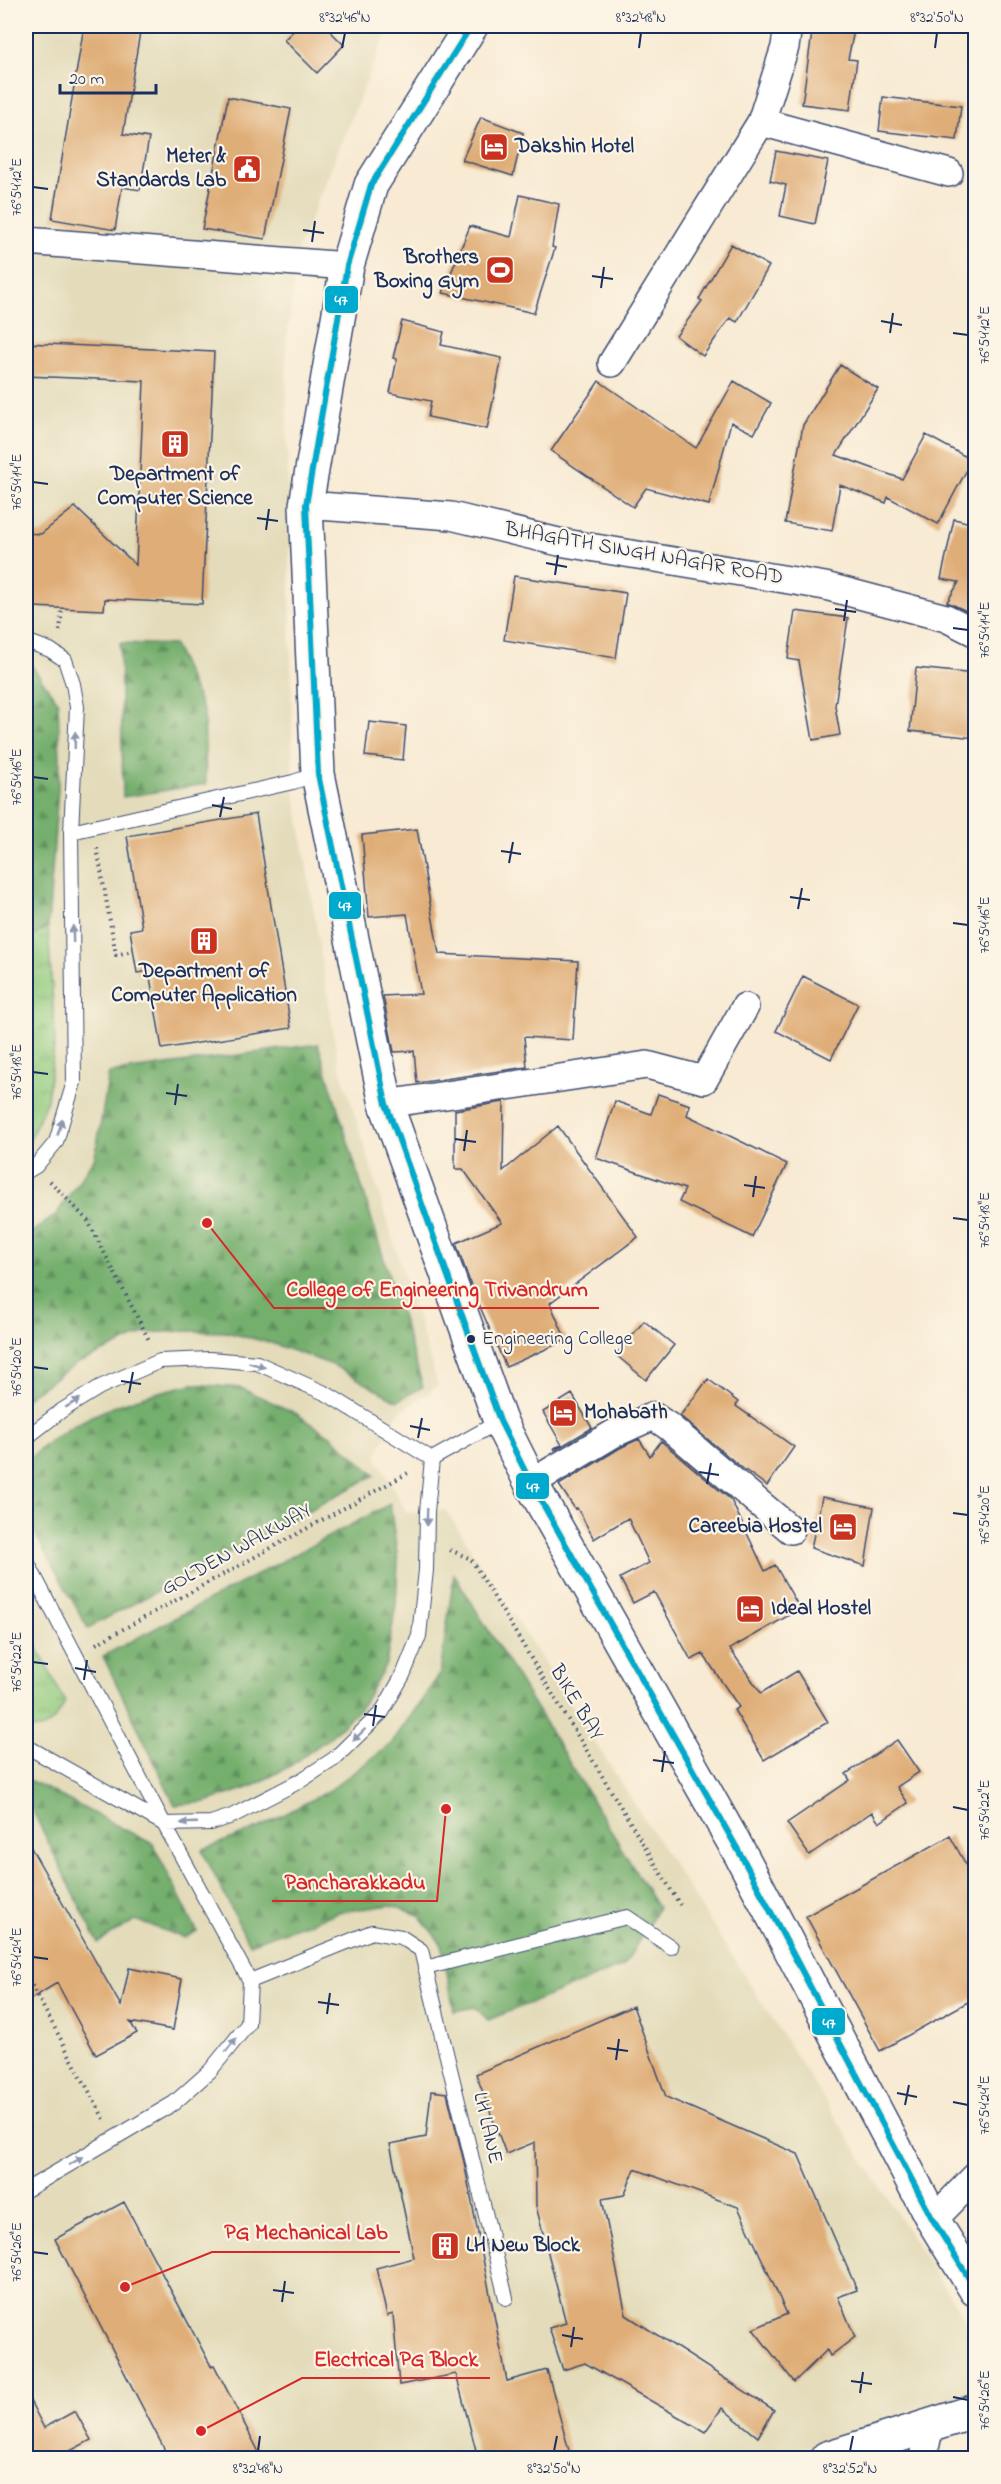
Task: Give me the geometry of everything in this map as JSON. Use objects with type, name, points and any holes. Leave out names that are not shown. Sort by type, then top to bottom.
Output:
[{"type":"main road","points":[[471,26],[371,185],[347,266],[306,505],[318,774],[386,1104],[500,1421],[531,1483],[742,1857],[933,2220],[975,2290]]},
{"type":"main road","points":[[826,2458],[975,2411]]},
{"type":"street","points":[[612,363],[761,122],[785,47],[788,26]]},
{"type":"street","points":[[761,122],[949,173]]},
{"type":"street","points":[[26,241],[347,266]]},
{"type":"street","name":"BHAGATH SINGH NAGAR ROAD","points":[[306,505],[451,516],[560,542],[825,586],[946,618],[975,633]]},
{"type":"street","points":[[386,1104],[647,1065],[704,1080],[746,1007]]},
{"type":"street","points":[[531,1483],[613,1434],[653,1416],[677,1432],[791,1530]]},
{"type":"street","points":[[933,2220],[975,2176]]},
{"type":"street","points":[[923,2458],[930,2425]]},
{"type":"lane","points":[[26,641],[50,650],[65,660],[74,684],[77,707],[71,832],[74,1082],[56,1142],[31,1169]]},
{"type":"lane","points":[[71,832],[318,774]]},
{"type":"lane","points":[[26,1438],[61,1411],[100,1387],[160,1361],[210,1359],[256,1363],[327,1394],[432,1459]]},
{"type":"lane","points":[[432,1459],[500,1421]]},
{"type":"lane","points":[[26,1746],[164,1824],[212,1823],[232,1816],[300,1781],[334,1759],[382,1712],[403,1675],[419,1636],[426,1570],[432,1459]]},
{"type":"lane","points":[[26,1560],[164,1824],[250,1981],[248,2024],[210,2072],[174,2103],[26,2190]]},
{"type":"lane","points":[[425,1968],[627,1917],[671,1947]]},
{"type":"lane","name":"LH LANE","points":[[250,1981],[372,1932],[401,1936],[421,1950],[506,2298]]},
{"type":"path","points":[[93,827],[116,956],[134,951]]},
{"type":"path","points":[[31,1169],[88,1221],[160,1361]]},
{"type":"path","name":"GOLDEN WALKWAY","points":[[98,1643],[390,1483]]},
{"type":"path","name":"BIKE BAY","points":[[426,1540],[471,1558],[681,1905]]},
{"type":"path","points":[[26,1975],[114,2139]]},
{"type":"shaded area","points":[[26,26],[389,26],[298,249],[286,345],[293,782],[338,1060],[438,1386],[398,1413],[376,1456],[407,1513],[446,1510],[975,2335],[975,2389],[774,2458],[26,2458]]},
{"type":"green space","points":[[120,643],[174,645],[204,712],[206,784],[123,797]]},
{"type":"green space","points":[[26,658],[58,702],[60,761],[48,926],[26,941]]},
{"type":"green space","points":[[48,926],[55,1039],[47,1100],[26,1148],[26,941]]},
{"type":"green space","points":[[318,1044],[423,1387],[397,1401],[333,1365],[271,1343],[226,1332],[185,1331],[145,1333],[76,1364],[26,1398],[26,1236],[56,1215],[95,1157],[109,1073]]},
{"type":"green space","points":[[193,1384],[241,1388],[295,1413],[332,1437],[375,1475],[88,1628],[26,1518],[26,1462],[62,1433],[104,1411],[148,1395]]},
{"type":"green space","points":[[390,1504],[398,1561],[396,1605],[386,1664],[362,1706],[329,1738],[290,1766],[251,1787],[206,1802],[175,1805],[103,1656]]},
{"type":"green space","points":[[454,1574],[658,1908],[624,1966],[488,2020],[475,2007],[454,2011],[442,1945],[419,1915],[391,1905],[339,1912],[249,1944],[202,1850],[261,1827],[330,1790],[391,1744],[440,1674]]},
{"type":"green space","points":[[26,1625],[65,1702],[54,1720],[44,1728],[38,1729],[26,1724]]},
{"type":"green space","points":[[31,1781],[153,1844],[197,1931],[185,1938],[135,1920],[98,1943],[26,1797],[26,1785]]},
{"type":"building","points":[[84,26],[141,26],[123,134],[149,138],[140,190],[122,187],[115,230],[52,219]]},
{"type":"building","points":[[298,26],[325,26],[344,45],[317,73],[284,40]]},
{"type":"building","points":[[813,26],[855,26],[848,59],[857,60],[850,110],[802,104]]},
{"type":"building","name":"Meter & Standards Lab","points":[[228,97],[291,109],[265,239],[202,229]]},
{"type":"building","points":[[883,97],[961,106],[957,140],[879,131]]},
{"type":"building","name":"Dakshin Hotel","points":[[481,117],[523,133],[513,176],[462,160]]},
{"type":"building","points":[[776,151],[828,161],[815,224],[780,216],[786,185],[770,181]]},
{"type":"building","name":"Brothers Boxing Gym","points":[[520,195],[559,204],[552,247],[555,248],[534,313],[443,293],[470,226],[511,237]]},
{"type":"building","points":[[731,244],[769,266],[737,322],[730,318],[703,356],[676,336],[702,301],[699,299]]},
{"type":"building","points":[[402,321],[444,332],[441,345],[502,358],[487,429],[428,417],[431,401],[390,393],[397,359],[393,358]]},
{"type":"building","name":"Department of Computer Science","points":[[26,343],[214,352],[202,604],[105,599],[104,610],[33,607],[34,593],[26,593],[26,533],[41,534],[75,507],[136,565],[144,381],[26,376]]},
{"type":"building","points":[[840,365],[878,389],[836,455],[902,479],[926,435],[972,460],[938,524],[888,497],[886,503],[840,485],[832,531],[785,523],[803,425]]},
{"type":"building","points":[[599,381],[696,448],[734,381],[771,403],[754,434],[731,422],[709,505],[646,488],[633,507],[551,451]]},
{"type":"building","points":[[954,519],[975,524],[975,615],[947,602],[959,582],[941,579]]},
{"type":"building","points":[[514,576],[626,593],[616,658],[504,640]]},
{"type":"building","points":[[795,611],[848,618],[835,706],[840,735],[813,740],[799,661],[788,659]]},
{"type":"building","points":[[916,668],[975,674],[975,738],[910,731]]},
{"type":"building","points":[[369,722],[406,726],[403,760],[365,756]]},
{"type":"building","name":"Department of Computer Application","points":[[256,814],[291,1028],[162,1049],[149,971],[137,973],[130,930],[142,928],[127,836]]},
{"type":"building","points":[[417,829],[439,954],[578,961],[573,1040],[524,1037],[527,1067],[417,1083],[414,1051],[394,1052],[383,996],[421,994],[407,914],[369,917],[362,835]]},
{"type":"building","points":[[803,976],[858,1004],[831,1059],[776,1031]]},
{"type":"building","points":[[658,1094],[690,1105],[687,1115],[787,1164],[752,1237],[679,1202],[685,1189],[596,1158],[615,1101],[651,1114]]},
{"type":"building","points":[[504,1102],[503,1171],[558,1126],[638,1237],[550,1303],[566,1340],[506,1367],[472,1288],[456,1243],[502,1223],[463,1169],[455,1169],[455,1110]]},
{"type":"building","points":[[644,1321],[674,1345],[646,1380],[616,1355]]},
{"type":"building","points":[[708,1379],[738,1402],[736,1406],[794,1447],[767,1486],[680,1416]]},
{"type":"building","points":[[572,1394],[592,1428],[555,1450],[554,1448],[562,1445],[543,1412]]},
{"type":"building","points":[[639,1439],[650,1456],[661,1441],[731,1500],[765,1571],[775,1565],[800,1609],[730,1649],[761,1693],[797,1671],[828,1722],[764,1760],[734,1710],[739,1707],[703,1654],[691,1660],[654,1592],[633,1603],[620,1578],[649,1563],[628,1518],[594,1539],[577,1508],[575,1509],[559,1485]]},
{"type":"building","name":"Careebia Hostel","points":[[822,1497],[874,1507],[865,1566],[811,1548]]},
{"type":"building","points":[[897,1740],[919,1772],[897,1787],[908,1803],[879,1823],[872,1812],[809,1855],[787,1823],[850,1780],[846,1774]]},
{"type":"building","points":[[950,1836],[975,1881],[975,1998],[880,2051],[806,1916]]},
{"type":"building","points":[[26,1839],[121,2006],[129,1968],[182,1979],[173,2030],[130,2022],[137,2033],[96,2055],[57,1983],[26,2002]]},
{"type":"building","points":[[633,2006],[666,2097],[798,2154],[857,2290],[838,2297],[855,2337],[830,2356],[827,2350],[794,2382],[753,2329],[787,2314],[738,2207],[635,2169],[624,2195],[602,2199],[626,2315],[774,2410],[758,2437],[722,2408],[705,2432],[585,2363],[563,2370],[549,2328],[566,2323],[536,2206],[535,2142],[506,2154],[476,2074]]},
{"type":"building","points":[[431,2091],[447,2093],[464,2162],[507,2381],[547,2370],[571,2458],[478,2458],[456,2374],[399,2385],[393,2314],[387,2316],[376,2268],[414,2258],[390,2144],[426,2137]]},
{"type":"building","points":[[124,2202],[211,2366],[214,2365],[262,2458],[169,2458],[55,2239]]},
{"type":"building","points":[[26,2393],[44,2428],[75,2411],[91,2440],[57,2458],[26,2458]]},
{"type":"transit line","name":"47","points":[[471,26],[371,185],[347,266],[306,505],[318,774],[386,1104],[500,1421],[531,1483],[742,1857],[933,2220],[976,2290]]},
{"type":"place","name":"Dakshin Hotel","points":[[494,147]]},
{"type":"place","name":"Meter & Standards Lab","points":[[247,169]]},
{"type":"place","name":"Brothers Boxing Gym","points":[[500,270]]},
{"type":"place","name":"Department of Computer Science","points":[[175,444]]},
{"type":"place","name":"Department of Computer Application","points":[[204,941]]},
{"type":"place","name":"College of Engineering Trivandrum","points":[[207,1223]]},
{"type":"place","name":"Engineering College","points":[[471,1339]]},
{"type":"place","name":"Mohabath","points":[[563,1413]]},
{"type":"place","name":"Careebia Hostel","points":[[843,1527]]},
{"type":"place","name":"Ideal Hostel","points":[[750,1609]]},
{"type":"place","name":"Pancharakkadu","points":[[446,1809]]},
{"type":"place","name":"LH New Block","points":[[445,2246]]},
{"type":"place","name":"PG Mechanical Lab","points":[[125,2287]]},
{"type":"place","name":"Electrical PG Block","points":[[201,2431]]}]
